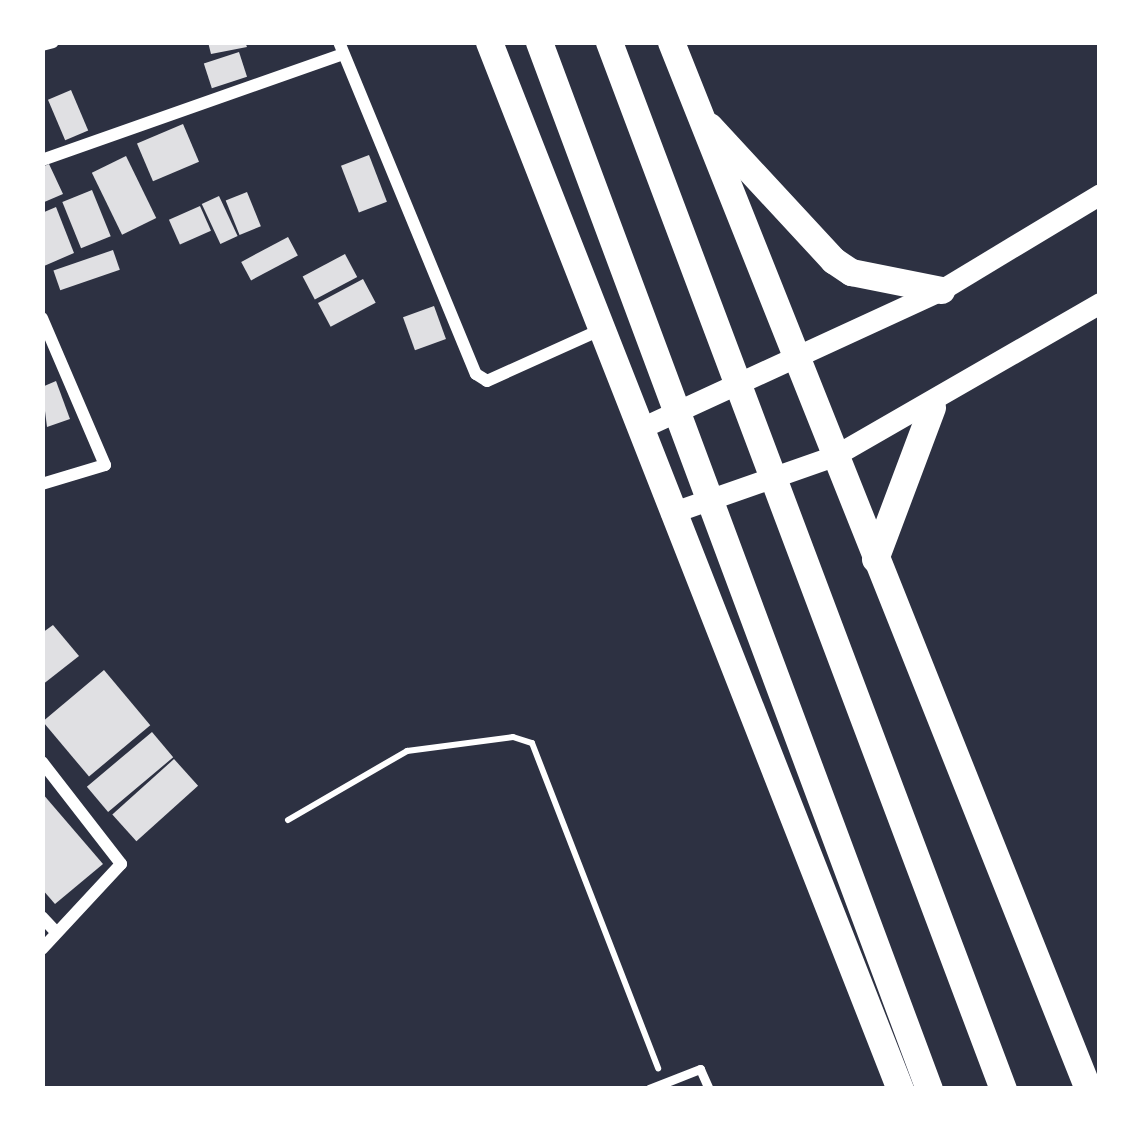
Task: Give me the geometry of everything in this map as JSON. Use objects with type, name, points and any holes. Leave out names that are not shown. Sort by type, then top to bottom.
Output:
[{"type":"main road","points":[[489,42],[900,1089]]},
{"type":"main road","points":[[539,42],[929,1089]]},
{"type":"main road","points":[[609,42],[1003,1089]]},
{"type":"main road","points":[[671,42],[794,361],[1088,1089]]},
{"type":"main road","points":[[698,114],[833,260],[851,272],[941,290]]},
{"type":"main road","points":[[875,559],[932,407]]},
{"type":"street","points":[[42,45],[53,42]]},
{"type":"street","points":[[42,160],[341,48],[476,374],[487,381],[600,330]]},
{"type":"street","points":[[641,428],[941,290],[1100,194]]},
{"type":"street","points":[[671,513],[834,456],[932,407],[1100,303]]},
{"type":"street","points":[[42,318],[105,465],[42,484]]},
{"type":"street","points":[[42,368],[61,361]]},
{"type":"street","points":[[42,762],[122,863],[42,949]]},
{"type":"street","points":[[42,917],[56,932]]},
{"type":"lane","points":[[649,1089],[700,1069],[709,1089]]},
{"type":"path","points":[[288,820],[406,751],[512,736],[532,742],[664,1083]]},
{"type":"building","points":[[208,42],[245,42],[247,47],[211,54]]},
{"type":"building","points":[[239,52],[247,77],[212,88],[204,63]]},
{"type":"building","points":[[71,90],[88,131],[65,140],[48,100]]},
{"type":"building","points":[[183,124],[199,162],[153,181],[137,144]]},
{"type":"building","points":[[369,155],[387,202],[359,212],[341,166]]},
{"type":"building","points":[[126,156],[156,218],[122,235],[92,173]]},
{"type":"building","points":[[49,164],[63,194],[42,203],[42,167]]},
{"type":"building","points":[[92,190],[111,236],[81,248],[62,202]]},
{"type":"building","points":[[247,192],[261,226],[240,235],[226,201]]},
{"type":"building","points":[[219,196],[238,236],[220,244],[202,204]]},
{"type":"building","points":[[200,206],[211,231],[180,244],[169,220]]},
{"type":"building","points":[[56,207],[74,253],[44,266],[42,213]]},
{"type":"building","points":[[288,237],[298,256],[251,280],[241,262]]},
{"type":"building","points":[[113,250],[120,270],[60,290],[53,271]]},
{"type":"building","points":[[345,254],[357,277],[315,299],[303,277]]},
{"type":"building","points":[[363,279],[376,303],[331,327],[318,303]]},
{"type":"building","points":[[434,306],[446,339],[415,350],[403,317]]},
{"type":"building","points":[[56,381],[70,419],[47,427],[42,387]]},
{"type":"building","points":[[53,625],[79,656],[42,685],[42,633]]},
{"type":"building","points":[[104,670],[150,725],[89,777],[43,721]]},
{"type":"building","points":[[152,732],[173,757],[108,812],[87,787]]},
{"type":"building","points":[[174,759],[198,786],[136,841],[112,815]]},
{"type":"building","points":[[42,793],[103,864],[55,904],[42,889]]}]
